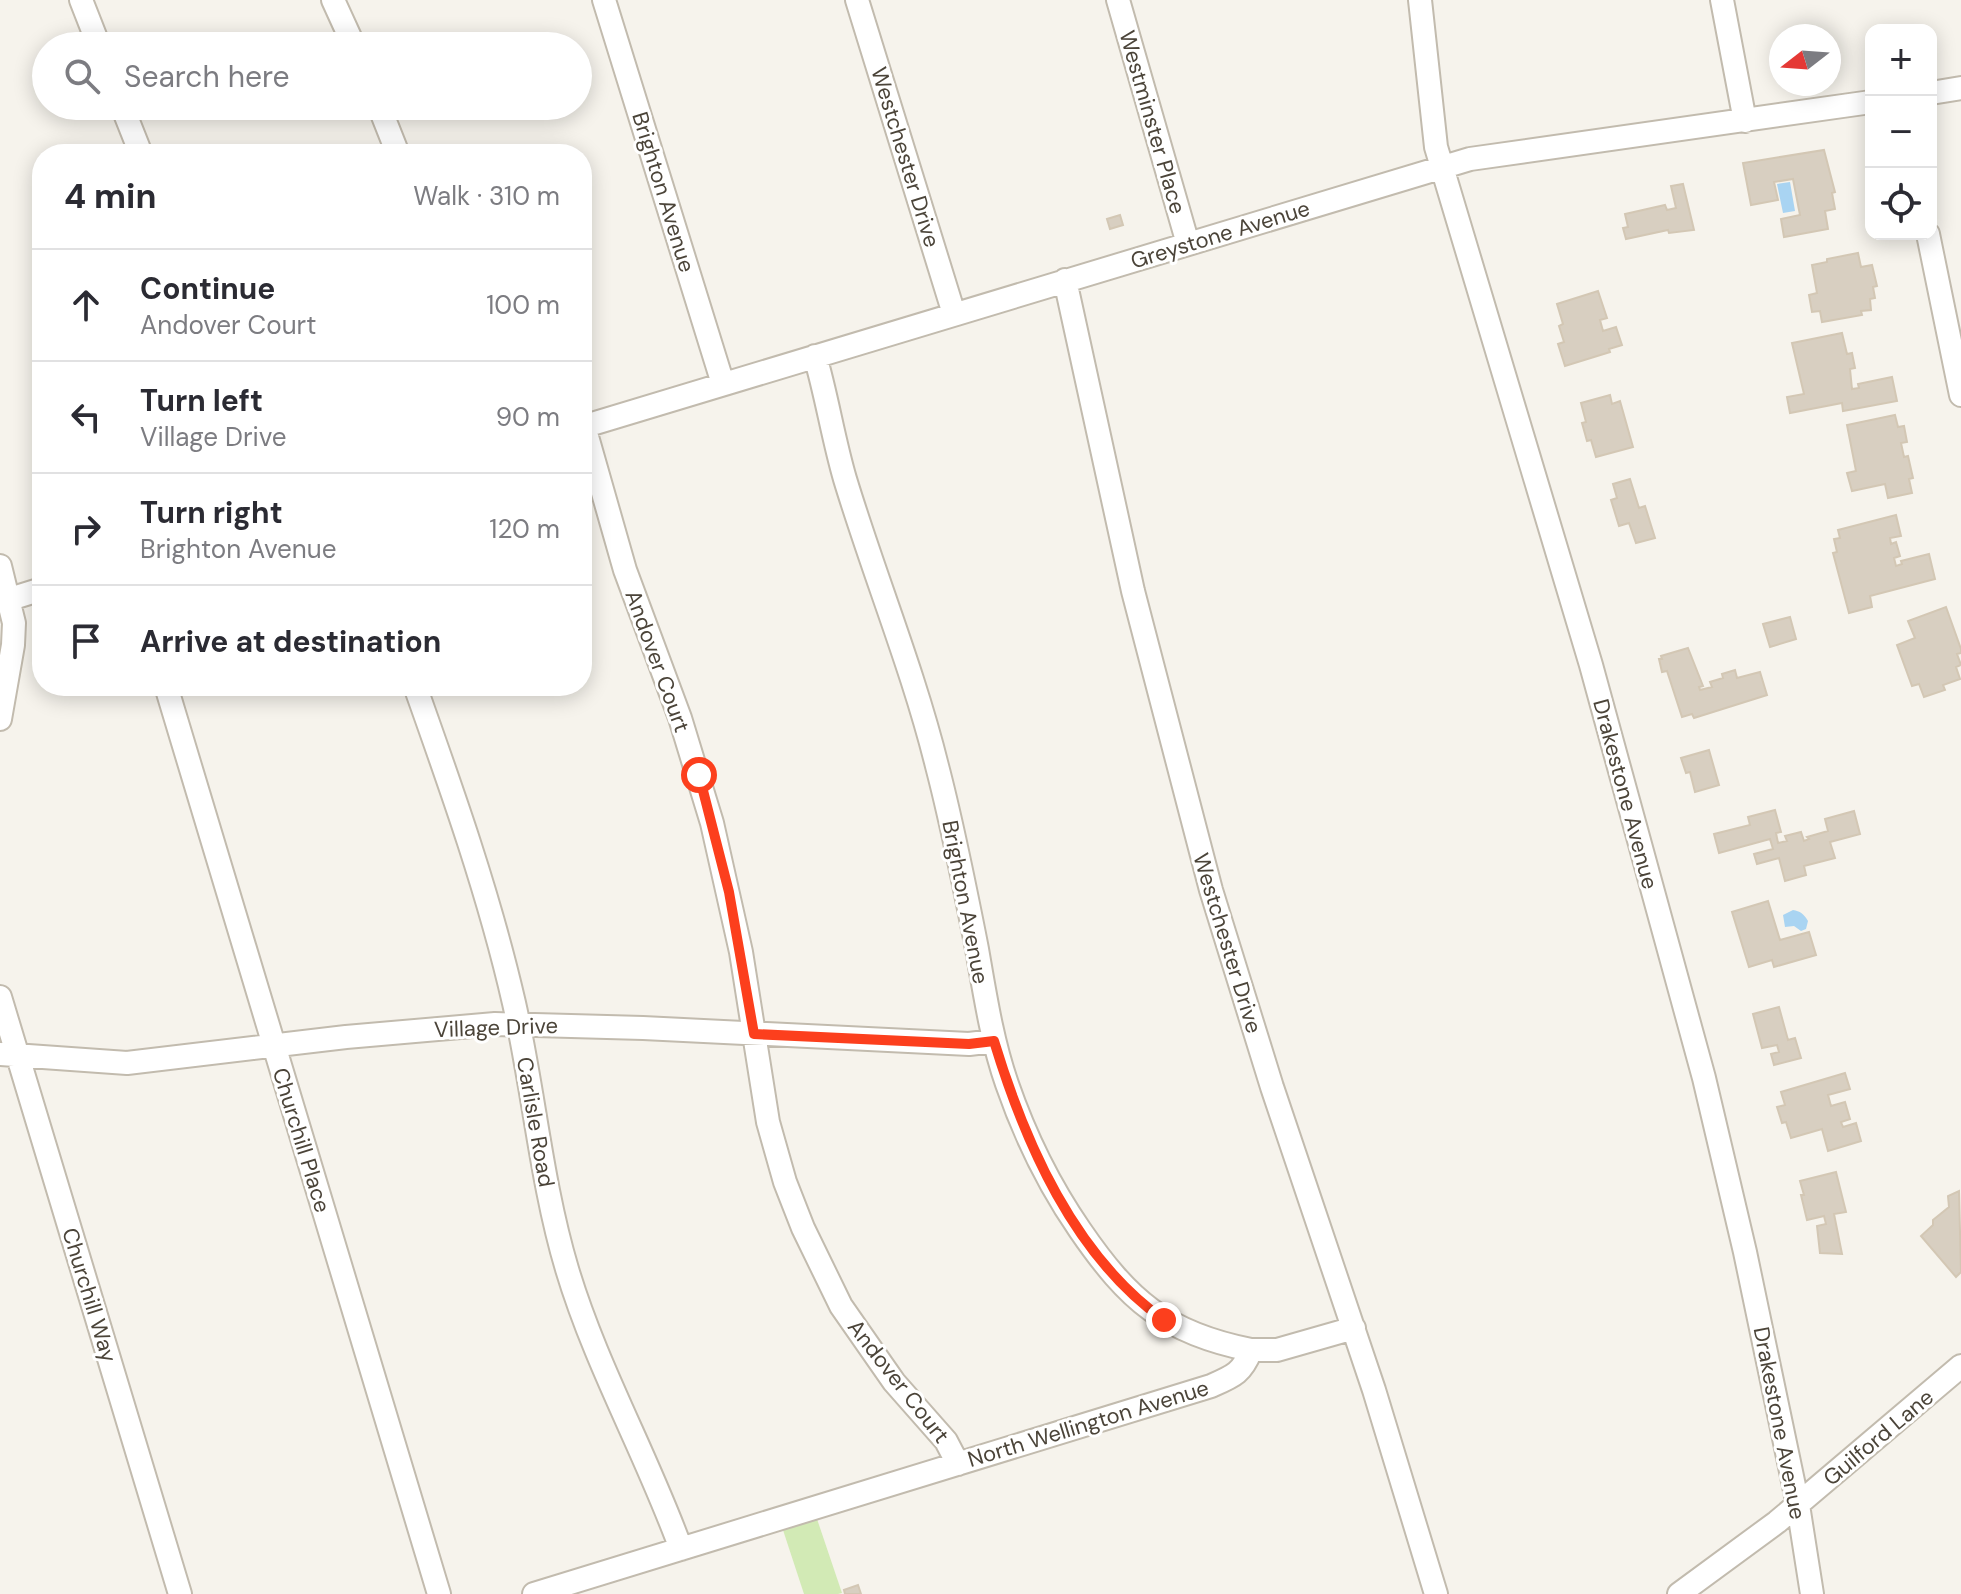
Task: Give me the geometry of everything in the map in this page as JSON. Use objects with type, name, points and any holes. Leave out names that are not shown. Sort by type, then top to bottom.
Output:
[{"type":"street","points":[[81,0],[94,32]]},
{"type":"street","points":[[333,0],[348,32]]},
{"type":"street","name":"Brighton Avenue","points":[[604,0],[723,384]]},
{"type":"street","name":"Westchester Drive","points":[[857,0],[954,314]]},
{"type":"street","name":"Westminster Place","points":[[1118,0],[1188,244]]},
{"type":"street","name":"Drakestone Avenue","points":[[1420,0],[1433,126],[1441,167],[1587,652],[1704,1078],[1742,1238],[1798,1505],[1812,1594]]},
{"type":"street","points":[[1722,0],[1745,121]]},
{"type":"street","points":[[1937,92],[1961,88]]},
{"type":"street","name":"Greystone Avenue","points":[[592,423],[1441,167],[1508,152],[1865,103]]},
{"type":"street","points":[[128,120],[137,144]]},
{"type":"street","points":[[385,120],[394,144]]},
{"type":"street","points":[[1929,240],[1961,395]]},
{"type":"street","name":"Westchester Drive","points":[[1065,280],[1130,577],[1185,797],[1241,992],[1354,1328],[1436,1594]]},
{"type":"street","name":"Brighton Avenue","points":[[815,356],[845,478],[937,764],[994,1041],[1032,1147],[1070,1214],[1114,1275],[1145,1306],[1183,1331],[1251,1350]]},
{"type":"street","name":"Andover Court","points":[[592,457],[625,570],[699,775],[729,892],[768,1122],[785,1182],[841,1306],[894,1382],[946,1441],[958,1464]]},
{"type":"street","points":[[0,566],[14,623],[0,719]]},
{"type":"street","points":[[10,599],[32,592]]},
{"type":"street","name":"Churchill Place","points":[[169,696],[439,1594]]},
{"type":"street","name":"Carlisle Road","points":[[418,696],[485,889],[519,1025],[547,1190],[568,1274],[594,1345],[681,1549]]},
{"type":"street","name":"Churchill Way","points":[[0,997],[9,1055],[180,1594]]},
{"type":"street","name":"Village Drive","points":[[9,1055],[127,1063],[450,1027],[519,1025],[969,1044],[994,1041]]},
{"type":"street","points":[[1251,1350],[1277,1350],[1354,1328]]},
{"type":"street","name":"North Wellington Avenue","points":[[534,1594],[1211,1386],[1230,1378],[1244,1367],[1251,1350]]},
{"type":"street","name":"Guilford Lane","points":[[1679,1594],[1798,1505],[1961,1366]]},
{"type":"green space","points":[[816,1516],[842,1593],[804,1594],[782,1527]]},
{"type":"water","points":[[1790,182],[1795,211],[1783,213],[1777,184]]},
{"type":"water","points":[[1793,910],[1802,913],[1808,921],[1806,929],[1801,931],[1794,926],[1785,927],[1783,915]]},
{"type":"building","points":[[1824,150],[1835,192],[1832,193],[1835,209],[1825,211],[1828,229],[1784,237],[1781,219],[1800,215],[1793,179],[1774,182],[1778,200],[1751,205],[1743,163]]},
{"type":"building","points":[[1683,184],[1694,230],[1669,233],[1668,230],[1626,239],[1623,228],[1628,227],[1625,214],[1665,205],[1667,210],[1676,208],[1671,186]]},
{"type":"building","points":[[1120,215],[1123,225],[1110,229],[1107,219]]},
{"type":"building","points":[[1858,253],[1861,267],[1872,265],[1877,286],[1873,287],[1875,298],[1870,299],[1871,310],[1861,311],[1862,315],[1822,322],[1820,311],[1812,312],[1809,295],[1817,293],[1812,265]]},
{"type":"building","points":[[1598,291],[1607,318],[1600,320],[1603,331],[1616,327],[1622,345],[1609,349],[1610,352],[1565,366],[1558,344],[1564,342],[1557,304]]},
{"type":"building","points":[[1842,333],[1847,354],[1852,353],[1855,368],[1850,369],[1852,389],[1859,388],[1858,384],[1892,377],[1897,401],[1843,411],[1842,403],[1790,413],[1787,397],[1804,394],[1792,343]]},
{"type":"building","points":[[1610,395],[1612,404],[1620,401],[1633,447],[1596,457],[1582,423],[1586,422],[1581,403]]},
{"type":"building","points":[[1895,415],[1898,427],[1904,426],[1907,442],[1901,443],[1904,457],[1908,456],[1913,478],[1909,479],[1912,493],[1888,498],[1885,484],[1852,491],[1847,473],[1856,471],[1847,425]]},
{"type":"building","points":[[1630,479],[1639,508],[1645,506],[1655,538],[1636,543],[1629,523],[1619,526],[1611,500],[1617,498],[1613,484]]},
{"type":"building","points":[[1896,515],[1901,536],[1890,538],[1891,544],[1896,542],[1900,556],[1894,558],[1896,566],[1902,564],[1901,561],[1929,554],[1935,579],[1870,596],[1872,607],[1849,613],[1833,553],[1837,552],[1834,539],[1840,538],[1838,530]]},
{"type":"building","points":[[1946,607],[1961,649],[1961,653],[1957,654],[1961,665],[1956,667],[1960,679],[1943,685],[1945,690],[1924,697],[1919,684],[1912,686],[1897,645],[1915,638],[1908,621]]},
{"type":"building","points":[[1790,617],[1796,639],[1770,647],[1763,624]]},
{"type":"building","points":[[1688,648],[1703,686],[1699,687],[1700,690],[1712,687],[1710,682],[1735,670],[1737,678],[1760,672],[1767,695],[1694,718],[1692,714],[1682,717],[1667,671],[1662,672],[1659,659]]},
{"type":"building","points":[[1709,750],[1719,785],[1695,792],[1690,772],[1686,773],[1681,758]]},
{"type":"building","points":[[1775,810],[1781,832],[1776,833],[1778,843],[1787,841],[1785,836],[1801,832],[1804,841],[1809,839],[1807,837],[1828,831],[1825,819],[1854,811],[1860,834],[1830,842],[1835,858],[1804,866],[1806,875],[1785,881],[1779,858],[1757,864],[1754,854],[1773,849],[1770,839],[1719,853],[1714,834],[1750,825],[1748,817]]},
{"type":"building","points":[[1768,901],[1780,940],[1809,932],[1816,955],[1774,967],[1772,960],[1749,967],[1732,912]]},
{"type":"building","points":[[1779,1007],[1788,1040],[1795,1038],[1801,1058],[1774,1065],[1771,1054],[1779,1052],[1777,1045],[1762,1048],[1753,1014]]},
{"type":"building","points":[[1845,1073],[1850,1089],[1828,1095],[1831,1106],[1845,1102],[1850,1119],[1841,1122],[1843,1127],[1856,1123],[1861,1141],[1828,1151],[1822,1129],[1791,1138],[1777,1107],[1785,1105],[1781,1092]]},
{"type":"building","points":[[1836,1172],[1846,1212],[1834,1214],[1842,1254],[1820,1253],[1817,1226],[1826,1224],[1824,1216],[1807,1220],[1800,1181]]},
{"type":"building","points":[[1959,1191],[1961,1272],[1956,1277],[1921,1236],[1933,1225],[1933,1220],[1949,1207],[1948,1196]]},
{"type":"building","points":[[858,1585],[861,1594],[845,1594],[844,1590]]},
{"type":"route","points":[[699,775],[729,892],[754,1034],[969,1044],[994,1041],[1032,1147],[1070,1214],[1114,1275],[1131,1294],[1164,1320]]}]
